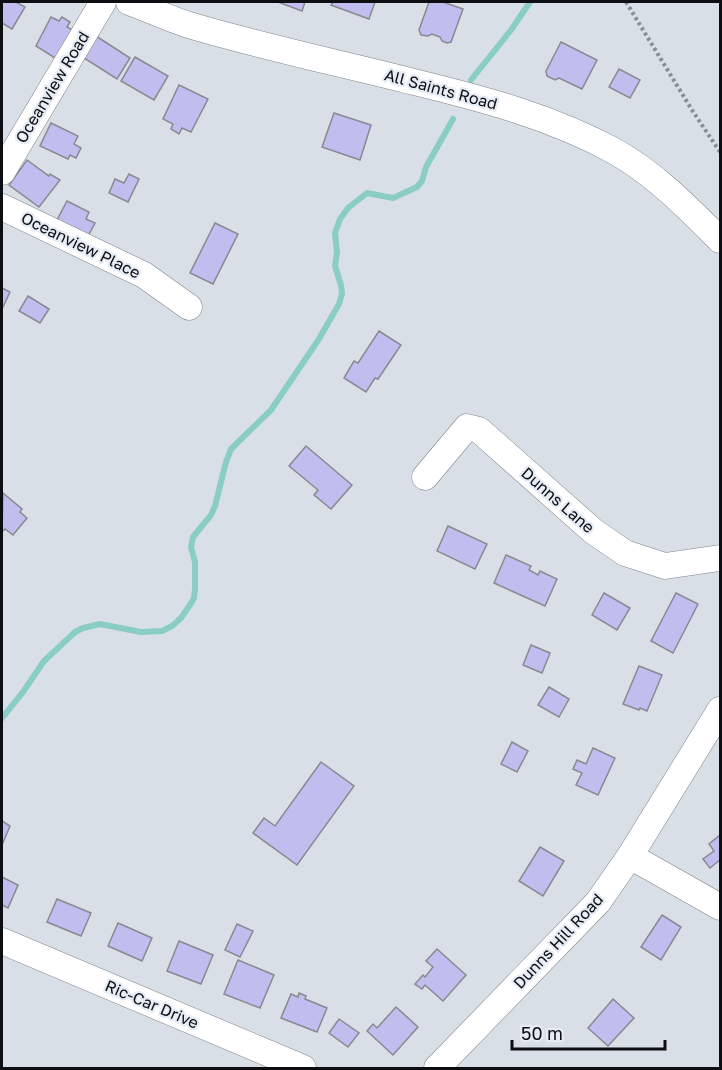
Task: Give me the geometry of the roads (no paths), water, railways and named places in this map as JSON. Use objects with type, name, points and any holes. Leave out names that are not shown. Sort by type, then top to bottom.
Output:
[{"type":"street","name":"Oceanview Road","points":[[2,172],[103,2]]},
{"type":"street","name":"All Saints Road","points":[[129,2],[187,24],[482,99],[534,115],[576,132],[618,154],[685,206],[720,240]]},
{"type":"street","name":"Oceanview Place","points":[[2,207],[144,275],[189,307]]},
{"type":"street","name":"Dunns Lane","points":[[424,477],[467,427],[479,430],[593,531],[625,553],[665,566],[720,558]]},
{"type":"street","name":"Dunns Hill Road","points":[[437,1068],[598,902],[630,856],[720,710]]},
{"type":"street","points":[[630,856],[720,907]]},
{"type":"street","name":"Ric-Car Drive","points":[[2,941],[303,1068]]},
{"type":"waterway","points":[[471,80],[530,2]]},
{"type":"waterway","points":[[2,718],[44,661],[75,632],[100,624],[141,632],[162,631],[181,618],[194,598],[195,562],[191,547],[193,537],[211,515],[215,506],[231,449],[271,410],[319,339],[339,304],[342,294],[335,266],[337,252],[335,233],[340,219],[348,208],[367,193],[393,198],[417,187],[453,119]]}]
